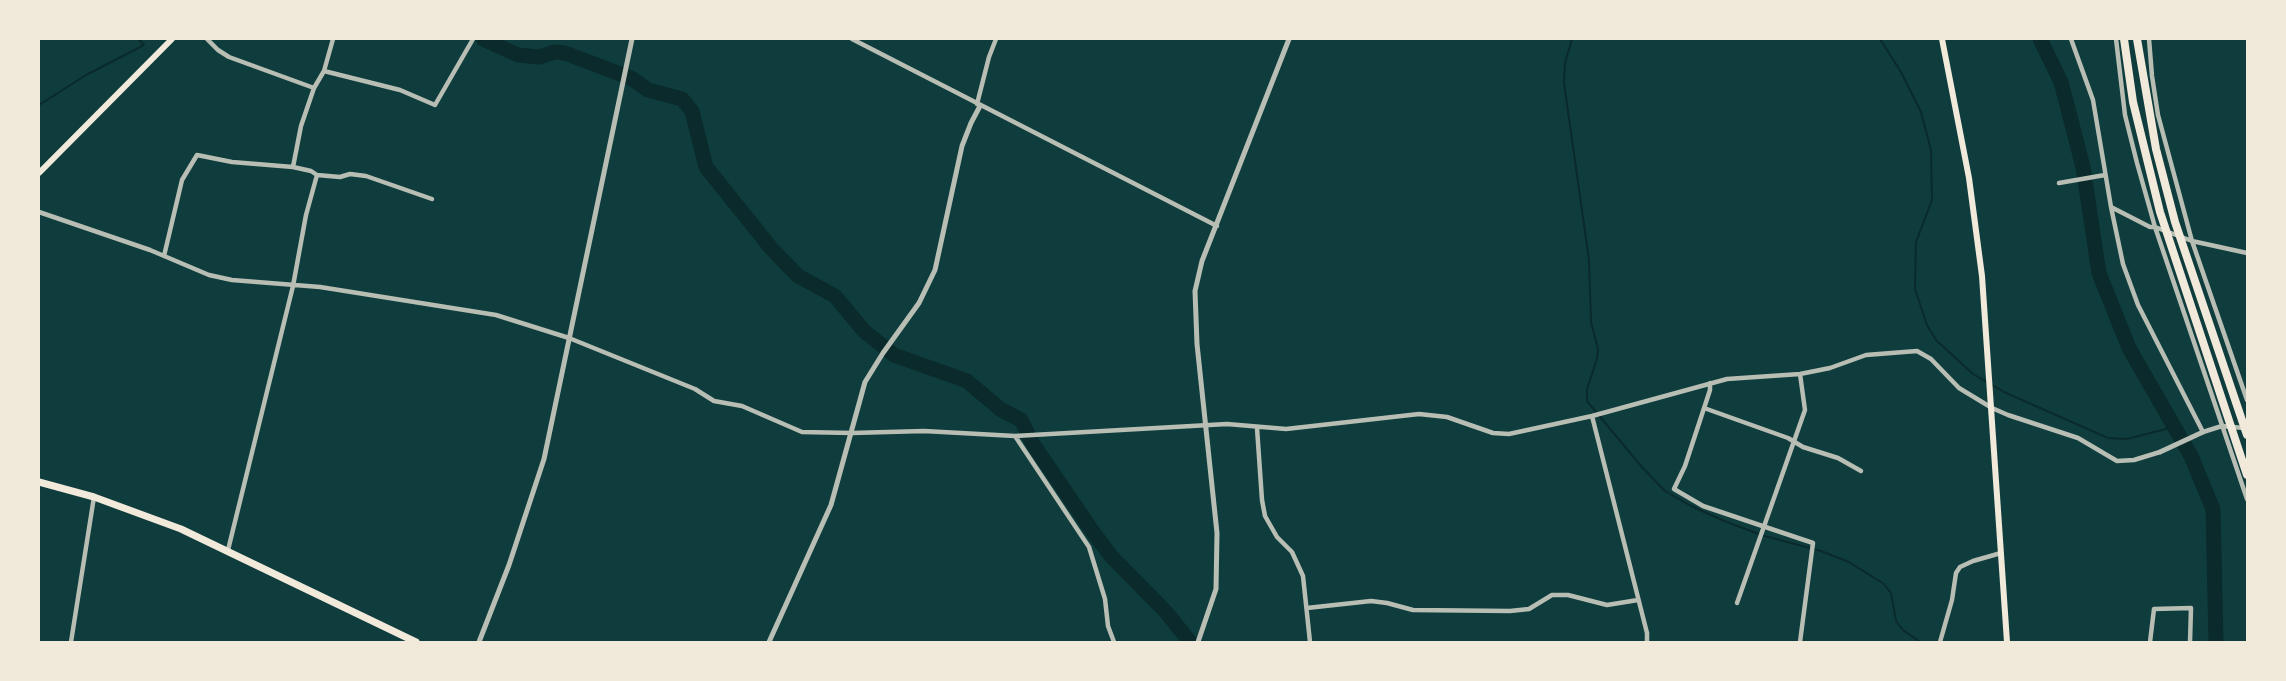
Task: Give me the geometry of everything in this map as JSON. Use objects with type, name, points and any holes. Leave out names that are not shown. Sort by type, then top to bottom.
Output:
[{"type":"highway","points":[[2124,39],[2133,102],[2160,212],[2247,475]]},
{"type":"highway","points":[[2137,39],[2156,148],[2175,222],[2247,435]]},
{"type":"highway","points":[[39,482],[94,497],[181,528],[417,642]]},
{"type":"main road","points":[[39,174],[172,39]]},
{"type":"main road","points":[[1942,39],[1970,178],[1982,276],[2007,642]]},
{"type":"street","points":[[207,39],[229,57],[315,88]]},
{"type":"street","points":[[293,167],[302,126],[315,88],[324,71],[333,39]]},
{"type":"street","points":[[324,71],[400,90],[433,106],[472,39]]},
{"type":"street","points":[[479,642],[509,566],[544,459],[632,39]]},
{"type":"street","points":[[852,39],[1217,226]]},
{"type":"street","points":[[769,642],[831,505],[865,382],[919,303],[935,270],[962,146],[979,105],[989,57],[996,39]]},
{"type":"street","points":[[1198,642],[1216,589],[1217,533],[1197,344],[1195,291],[1202,261],[1289,39]]},
{"type":"street","points":[[2071,39],[2093,100],[2110,207],[2123,264],[2138,305],[2203,432]]},
{"type":"street","points":[[2116,39],[2125,116],[2155,227],[2247,499]]},
{"type":"street","points":[[2149,39],[2158,116],[2192,241],[2247,400]]},
{"type":"street","points":[[164,256],[182,180],[197,154],[232,162],[293,167],[311,171],[317,175],[366,176],[432,200]]},
{"type":"street","points":[[228,549],[293,286],[306,215],[317,175]]},
{"type":"street","points":[[2060,183],[2105,175]]},
{"type":"street","points":[[2110,207],[2150,227],[2192,241],[2247,253]]},
{"type":"street","points":[[39,212],[164,256],[209,275],[232,280],[320,287],[496,315],[569,338],[695,389],[714,401],[742,406],[802,432],[852,434],[924,431],[1015,436],[1206,425],[1286,429],[1419,414],[1448,417],[1493,433],[1509,434],[1592,416],[1727,379],[1800,374],[1830,368],[1866,355],[1917,351],[1931,359],[1959,388],[1992,408],[2008,416],[2078,438],[2116,461],[2134,460],[2160,452],[2203,432],[2222,426],[2247,428]]},
{"type":"street","points":[[1737,603],[1762,526],[1805,410],[1800,374]]},
{"type":"street","points":[[1710,383],[1710,390],[1685,466],[1674,489],[1703,506],[1813,543],[1800,642]]},
{"type":"street","points":[[1704,408],[1838,458],[1861,471]]},
{"type":"street","points":[[1592,416],[1647,642]]},
{"type":"street","points":[[1257,428],[1265,516],[1277,537],[1292,552],[1302,576],[1310,642]]},
{"type":"street","points":[[1015,436],[1089,547],[1105,599],[1108,626],[1114,642]]},
{"type":"street","points":[[71,642],[94,497]]},
{"type":"street","points":[[1940,642],[1952,600],[1956,573],[1960,567],[2001,553]]},
{"type":"street","points":[[1307,608],[1371,602],[1387,603],[1413,610],[1510,611],[1529,609],[1552,595],[1568,595],[1607,605],[1638,600]]},
{"type":"street","points":[[2150,642],[2154,609],[2191,608],[2190,642]]},
{"type":"waterway","points":[[39,105],[86,75],[144,45],[138,39]]},
{"type":"waterway","points":[[483,39],[518,55],[539,57],[555,52],[565,53],[631,78],[648,90],[682,99],[692,111],[706,167],[771,248],[798,276],[835,296],[864,331],[894,355],[967,381],[1000,409],[1021,420],[1033,444],[1111,556],[1166,612],[1190,642]]},
{"type":"waterway","points":[[1572,39],[1565,63],[1564,83],[1589,260],[1591,322],[1598,349],[1587,389],[1587,401],[1665,491],[1722,520],[1761,535],[1821,551],[1849,562],[1884,584],[1891,593],[1896,621],[1903,630],[1920,642]]},
{"type":"waterway","points":[[1880,39],[1901,72],[1921,112],[1931,150],[1932,200],[1916,242],[1915,289],[1927,325],[1936,340],[1973,374],[2004,392],[2108,438],[2127,439],[2174,427]]},
{"type":"waterway","points":[[2040,39],[2061,82],[2083,167],[2099,273],[2129,348],[2191,456],[2213,509],[2216,642]]}]
